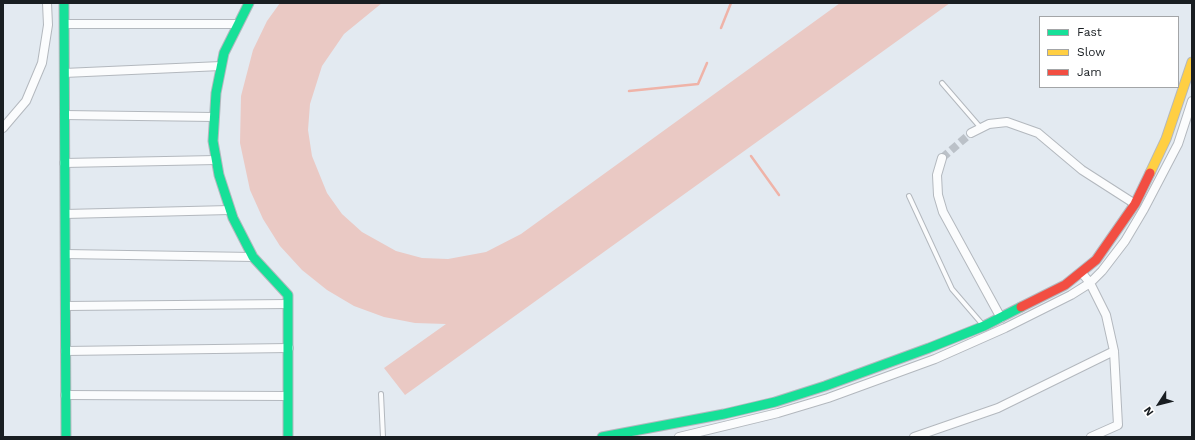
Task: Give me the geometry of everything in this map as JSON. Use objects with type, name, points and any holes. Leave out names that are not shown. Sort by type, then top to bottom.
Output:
[{"type":"street","points":[[3,128],[26,100],[42,63],[48,25],[47,3]]},
{"type":"street","points":[[64,3],[66,437]]},
{"type":"street","points":[[249,3],[224,53],[214,117],[213,141],[219,175],[230,210],[253,257],[288,295],[288,437]]},
{"type":"street","points":[[64,24],[238,24]]},
{"type":"street","points":[[602,437],[615,436],[724,414],[775,402],[929,348],[984,326],[1065,285],[1082,273],[1096,260],[1135,204],[1166,139],[1192,62]]},
{"type":"street","points":[[64,73],[221,66]]},
{"type":"street","points":[[679,437],[778,413],[828,398],[935,359],[1005,328],[1071,295],[1090,283],[1102,271],[1125,241],[1144,209],[1178,144],[1192,101]]},
{"type":"street","points":[[64,116],[214,117]]},
{"type":"street","points":[[971,133],[980,127],[1007,122],[1038,133],[1082,170],[1135,204]]},
{"type":"street","points":[[942,158],[937,175],[938,195],[943,212],[1001,318]]},
{"type":"street","points":[[64,163],[216,160]]},
{"type":"street","points":[[64,214],[230,210]]},
{"type":"street","points":[[65,254],[253,257]]},
{"type":"street","points":[[1082,273],[1090,283],[1106,315],[1114,351],[1118,424],[1091,437]]},
{"type":"street","points":[[65,306],[288,304]]},
{"type":"street","points":[[65,350],[289,348]]},
{"type":"street","points":[[914,437],[998,408],[1114,351]]},
{"type":"street","points":[[65,395],[288,396]]},
{"type":"lane","points":[[942,83],[980,127]]},
{"type":"lane","points":[[909,196],[952,289],[984,326]]},
{"type":"lane","points":[[381,394],[383,437]]},
{"type":"shaded area","points":[[280,3],[382,3],[344,34],[322,66],[310,104],[308,130],[312,156],[327,193],[342,214],[362,232],[396,251],[422,258],[448,259],[486,252],[521,234],[840,3],[950,3],[405,395],[384,368],[446,324],[415,323],[384,317],[354,306],[327,290],[302,270],[280,246],[263,219],[250,190],[240,143],[241,96],[253,50],[267,21]]},
{"type":"waterway","points":[[721,28],[731,3]]},
{"type":"waterway","points":[[629,91],[698,84],[707,63]]},
{"type":"waterway","points":[[751,156],[779,195]]},
{"type":"tunnel","points":[[942,158],[971,133]]},
{"type":"traffic: fast","points":[[64,3],[66,437]]},
{"type":"traffic: fast","points":[[249,3],[224,53],[216,93],[213,141],[219,175],[233,218],[253,257],[288,295],[288,437]]},
{"type":"traffic: fast","points":[[602,437],[724,414],[775,402],[825,386],[929,348],[984,326],[1021,307]]},
{"type":"traffic: slow","points":[[1150,173],[1166,139],[1192,62]]},
{"type":"traffic: jam","points":[[1021,307],[1065,285],[1096,260],[1135,204],[1150,173]]}]
